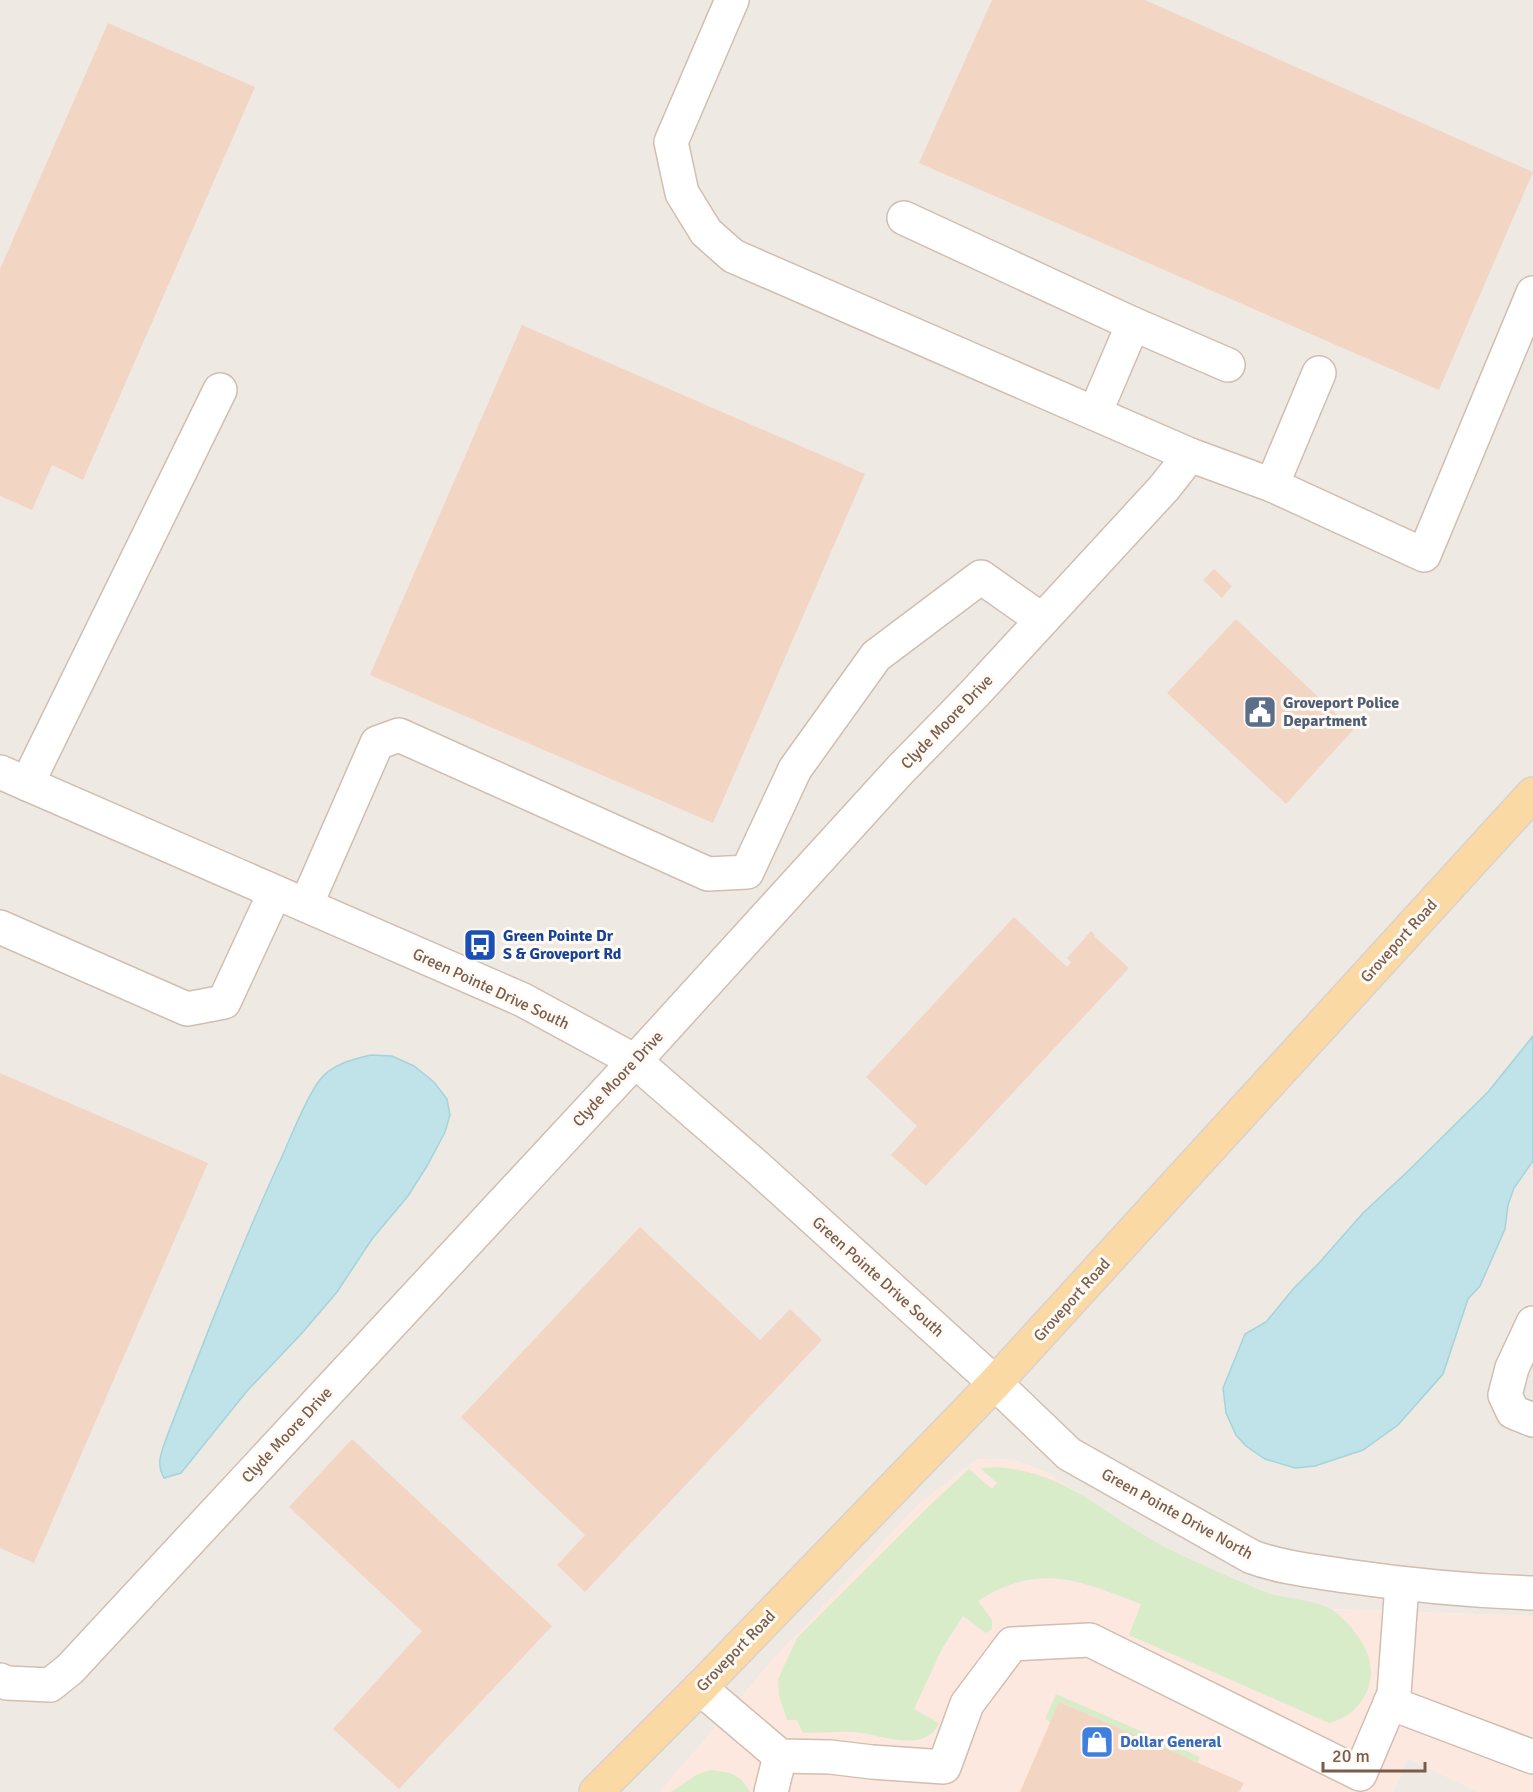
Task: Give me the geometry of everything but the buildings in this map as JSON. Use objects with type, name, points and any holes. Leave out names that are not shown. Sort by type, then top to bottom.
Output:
[{"type":"main road","name":"Groveport Road","points":[[596,1792],[700,1688],[995,1383],[1533,794]]},
{"type":"street","points":[[732,0],[671,142],[682,192],[706,232],[733,256],[1190,455],[1272,485],[1424,555],[1533,293]]},
{"type":"street","points":[[904,218],[1228,365]]},
{"type":"street","points":[[1095,413],[1134,324]]},
{"type":"street","points":[[1272,485],[1319,373]]},
{"type":"street","points":[[13,778],[220,390]]},
{"type":"street","name":"Clyde Moore Drive","points":[[0,1680],[7,1683],[50,1685],[70,1669],[635,1061],[900,770],[1164,488],[1190,455]]},
{"type":"street","points":[[747,872],[795,769],[876,656],[981,578],[1042,620]]},
{"type":"street","points":[[306,905],[377,743],[399,735],[708,874],[747,872],[780,902]]},
{"type":"street","name":"Green Pointe Drive South","points":[[13,778],[523,1000],[635,1061],[757,1167],[995,1383]]},
{"type":"street","points":[[0,927],[188,1009],[225,1002],[275,892]]},
{"type":"street","points":[[1533,1323],[1512,1368],[1505,1395],[1513,1412],[1533,1420]]},
{"type":"street","name":"Green Pointe Drive North","points":[[995,1383],[1069,1454],[1252,1557],[1276,1566],[1402,1584],[1533,1593]]},
{"type":"street","points":[[700,1688],[780,1756],[830,1757],[944,1767],[967,1704],[1012,1644],[1090,1640],[1356,1783],[1394,1694],[1402,1584]]},
{"type":"street","points":[[1390,1703],[1533,1756]]},
{"type":"street","points":[[771,1792],[780,1756]]},
{"type":"shaded area","points":[[0,0],[1533,0],[1533,1616],[1332,1609],[1269,1593],[1184,1557],[1144,1536],[1048,1473],[1015,1460],[978,1459],[920,1503],[771,1662],[660,1792],[0,1792]]},
{"type":"shaded area","points":[[978,1459],[1015,1460],[1048,1473],[1095,1502],[1332,1609],[1533,1616],[1533,1792],[1478,1792],[1408,1758],[1393,1792],[660,1792],[771,1662],[920,1503]]},
{"type":"shaded area","points":[[1408,1758],[1478,1792],[1393,1792]]},
{"type":"green space","points":[[997,1467],[1039,1475],[1075,1491],[1165,1547],[1230,1577],[1268,1593],[1313,1603],[1334,1611],[1344,1619],[1360,1639],[1370,1661],[1369,1685],[1364,1697],[1350,1714],[1329,1723],[1129,1635],[1141,1604],[1078,1582],[1040,1578],[1000,1589],[978,1601],[992,1620],[992,1629],[986,1633],[963,1616],[942,1649],[914,1709],[939,1723],[932,1733],[923,1738],[901,1740],[854,1732],[803,1733],[797,1720],[787,1720],[779,1696],[778,1679],[797,1638],[969,1469],[992,1489],[997,1483],[980,1468]]},
{"type":"green space","points":[[1056,1694],[1200,1757],[1198,1762],[1153,1746],[1060,1702],[1051,1722],[1045,1719]]},
{"type":"green space","points":[[710,1770],[734,1775],[750,1792],[671,1792],[696,1775]]},
{"type":"water","points":[[1533,1036],[1533,1161],[1514,1188],[1508,1205],[1505,1229],[1480,1286],[1468,1299],[1443,1374],[1398,1425],[1363,1450],[1315,1466],[1295,1468],[1265,1459],[1246,1446],[1236,1435],[1226,1413],[1223,1388],[1245,1334],[1266,1322],[1363,1213],[1488,1092]]},
{"type":"water","points":[[371,1055],[392,1056],[414,1066],[434,1082],[447,1099],[450,1115],[445,1132],[408,1196],[372,1239],[337,1292],[247,1391],[181,1473],[164,1478],[160,1463],[166,1439],[235,1265],[313,1089],[329,1071],[350,1061]]},
{"type":"place","name":"Groveport Police Department","points":[[1260,712]]},
{"type":"place","name":"Green Pointe Dr S & Groveport Rd","points":[[480,945]]},
{"type":"place","name":"Dollar General","points":[[1097,1742]]}]
